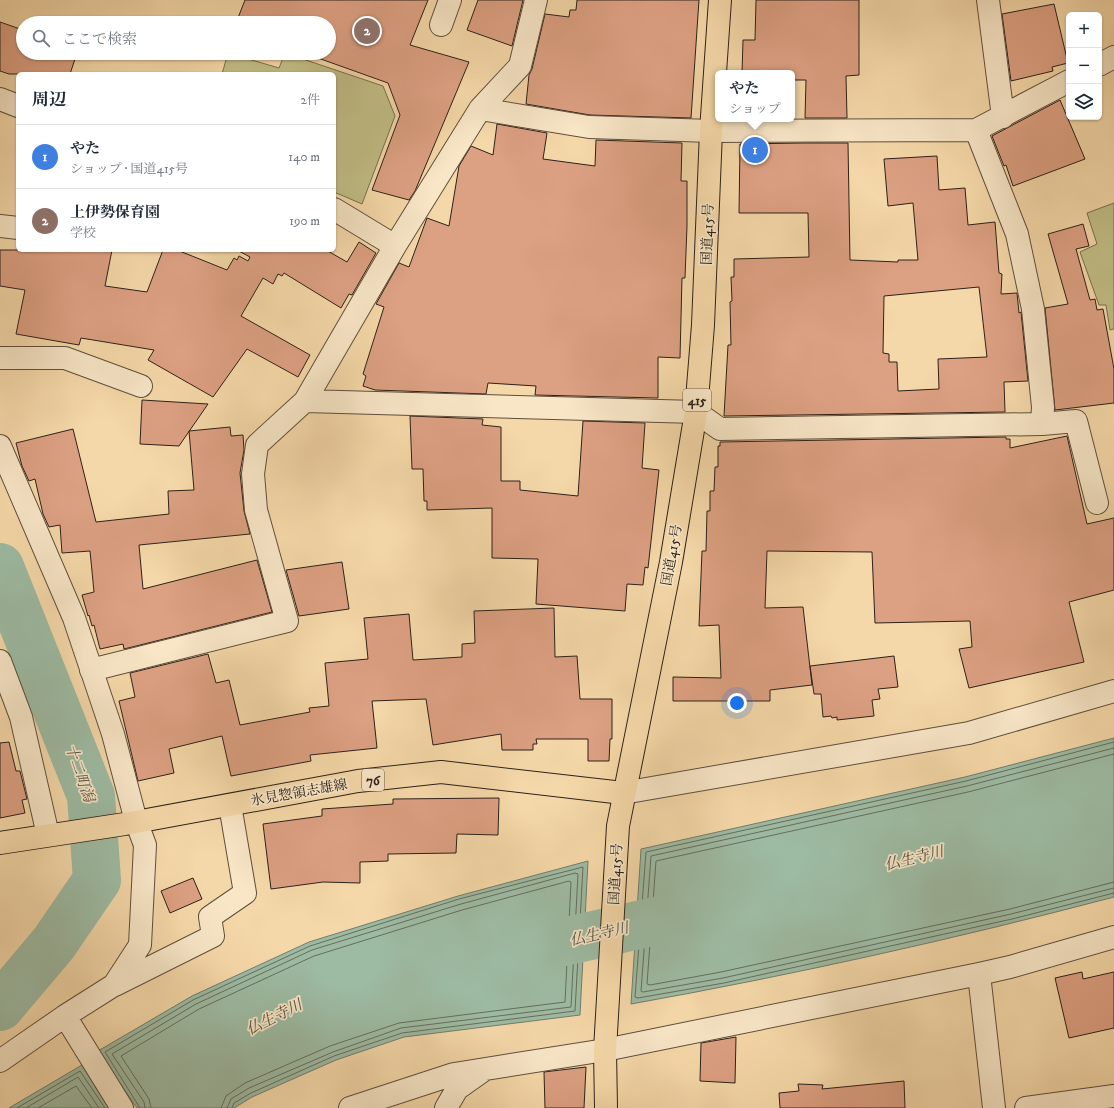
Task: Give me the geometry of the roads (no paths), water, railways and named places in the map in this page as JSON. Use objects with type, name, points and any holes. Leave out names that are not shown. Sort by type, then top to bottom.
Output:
[{"type":"main road","name":"国道415号","points":[[715,70],[720,0]]},
{"type":"main road","name":"国道415号","points":[[606,1108],[605,1050],[618,826],[623,793],[671,562],[696,412],[703,326],[711,131],[715,73]]},
{"type":"main road","name":"氷見惣領志雄線","points":[[0,843],[131,823],[358,781],[441,772],[623,793]]},
{"type":"street","points":[[441,25],[450,0]]},
{"type":"street","points":[[92,670],[287,621],[256,510],[253,474],[256,446],[305,401],[395,246],[480,109],[520,66],[536,0]]},
{"type":"street","points":[[988,0],[1003,117]]},
{"type":"street","points":[[1102,63],[1114,57]]},
{"type":"street","points":[[480,109],[589,127],[711,131],[976,130],[1066,83]]},
{"type":"street","points":[[0,99],[16,105]]},
{"type":"street","points":[[976,130],[1017,234],[1033,309],[1043,407],[1042,424]]},
{"type":"street","points":[[336,210],[395,246]]},
{"type":"street","points":[[0,226],[16,228]]},
{"type":"street","points":[[0,358],[65,358],[141,386]]},
{"type":"street","points":[[305,401],[696,412],[720,429],[1042,424],[1076,421],[1097,503]]},
{"type":"street","points":[[0,446],[74,618],[113,734],[131,823],[145,844],[140,944],[114,985]]},
{"type":"street","points":[[0,661],[21,717],[53,834]]},
{"type":"street","points":[[623,793],[969,733],[1114,691]]},
{"type":"street","points":[[0,1061],[65,1016],[114,985],[213,936],[210,916],[245,893],[230,805]]},
{"type":"street","points":[[350,1108],[454,1074],[605,1050],[979,974],[1010,967],[1114,937]]},
{"type":"street","points":[[979,974],[994,1108]]},
{"type":"street","points":[[65,1016],[122,1108]]},
{"type":"street","points":[[446,1108],[457,1089],[485,1069]]},
{"type":"street","points":[[1026,1108],[1114,1096]]},
{"type":"water","points":[[1114,738],[1114,897],[934,942],[752,981],[631,1004],[641,849],[965,777]]},
{"type":"water","points":[[588,861],[580,1015],[404,1037],[336,1060],[252,1097],[234,1108],[137,1108],[98,1051],[192,996],[309,942],[458,896]]},
{"type":"water","points":[[82,1065],[109,1108],[9,1108]]},
{"type":"waterway","name":"十二町潟","points":[[0,567],[91,796],[97,880],[54,943],[0,1007]]},
{"type":"waterway","name":"仏生寺川","points":[[519,952],[700,911]]},
{"type":"place","name":"上伊勢保育園","points":[[367,31]]},
{"type":"place","name":"やた","points":[[755,150]]}]
